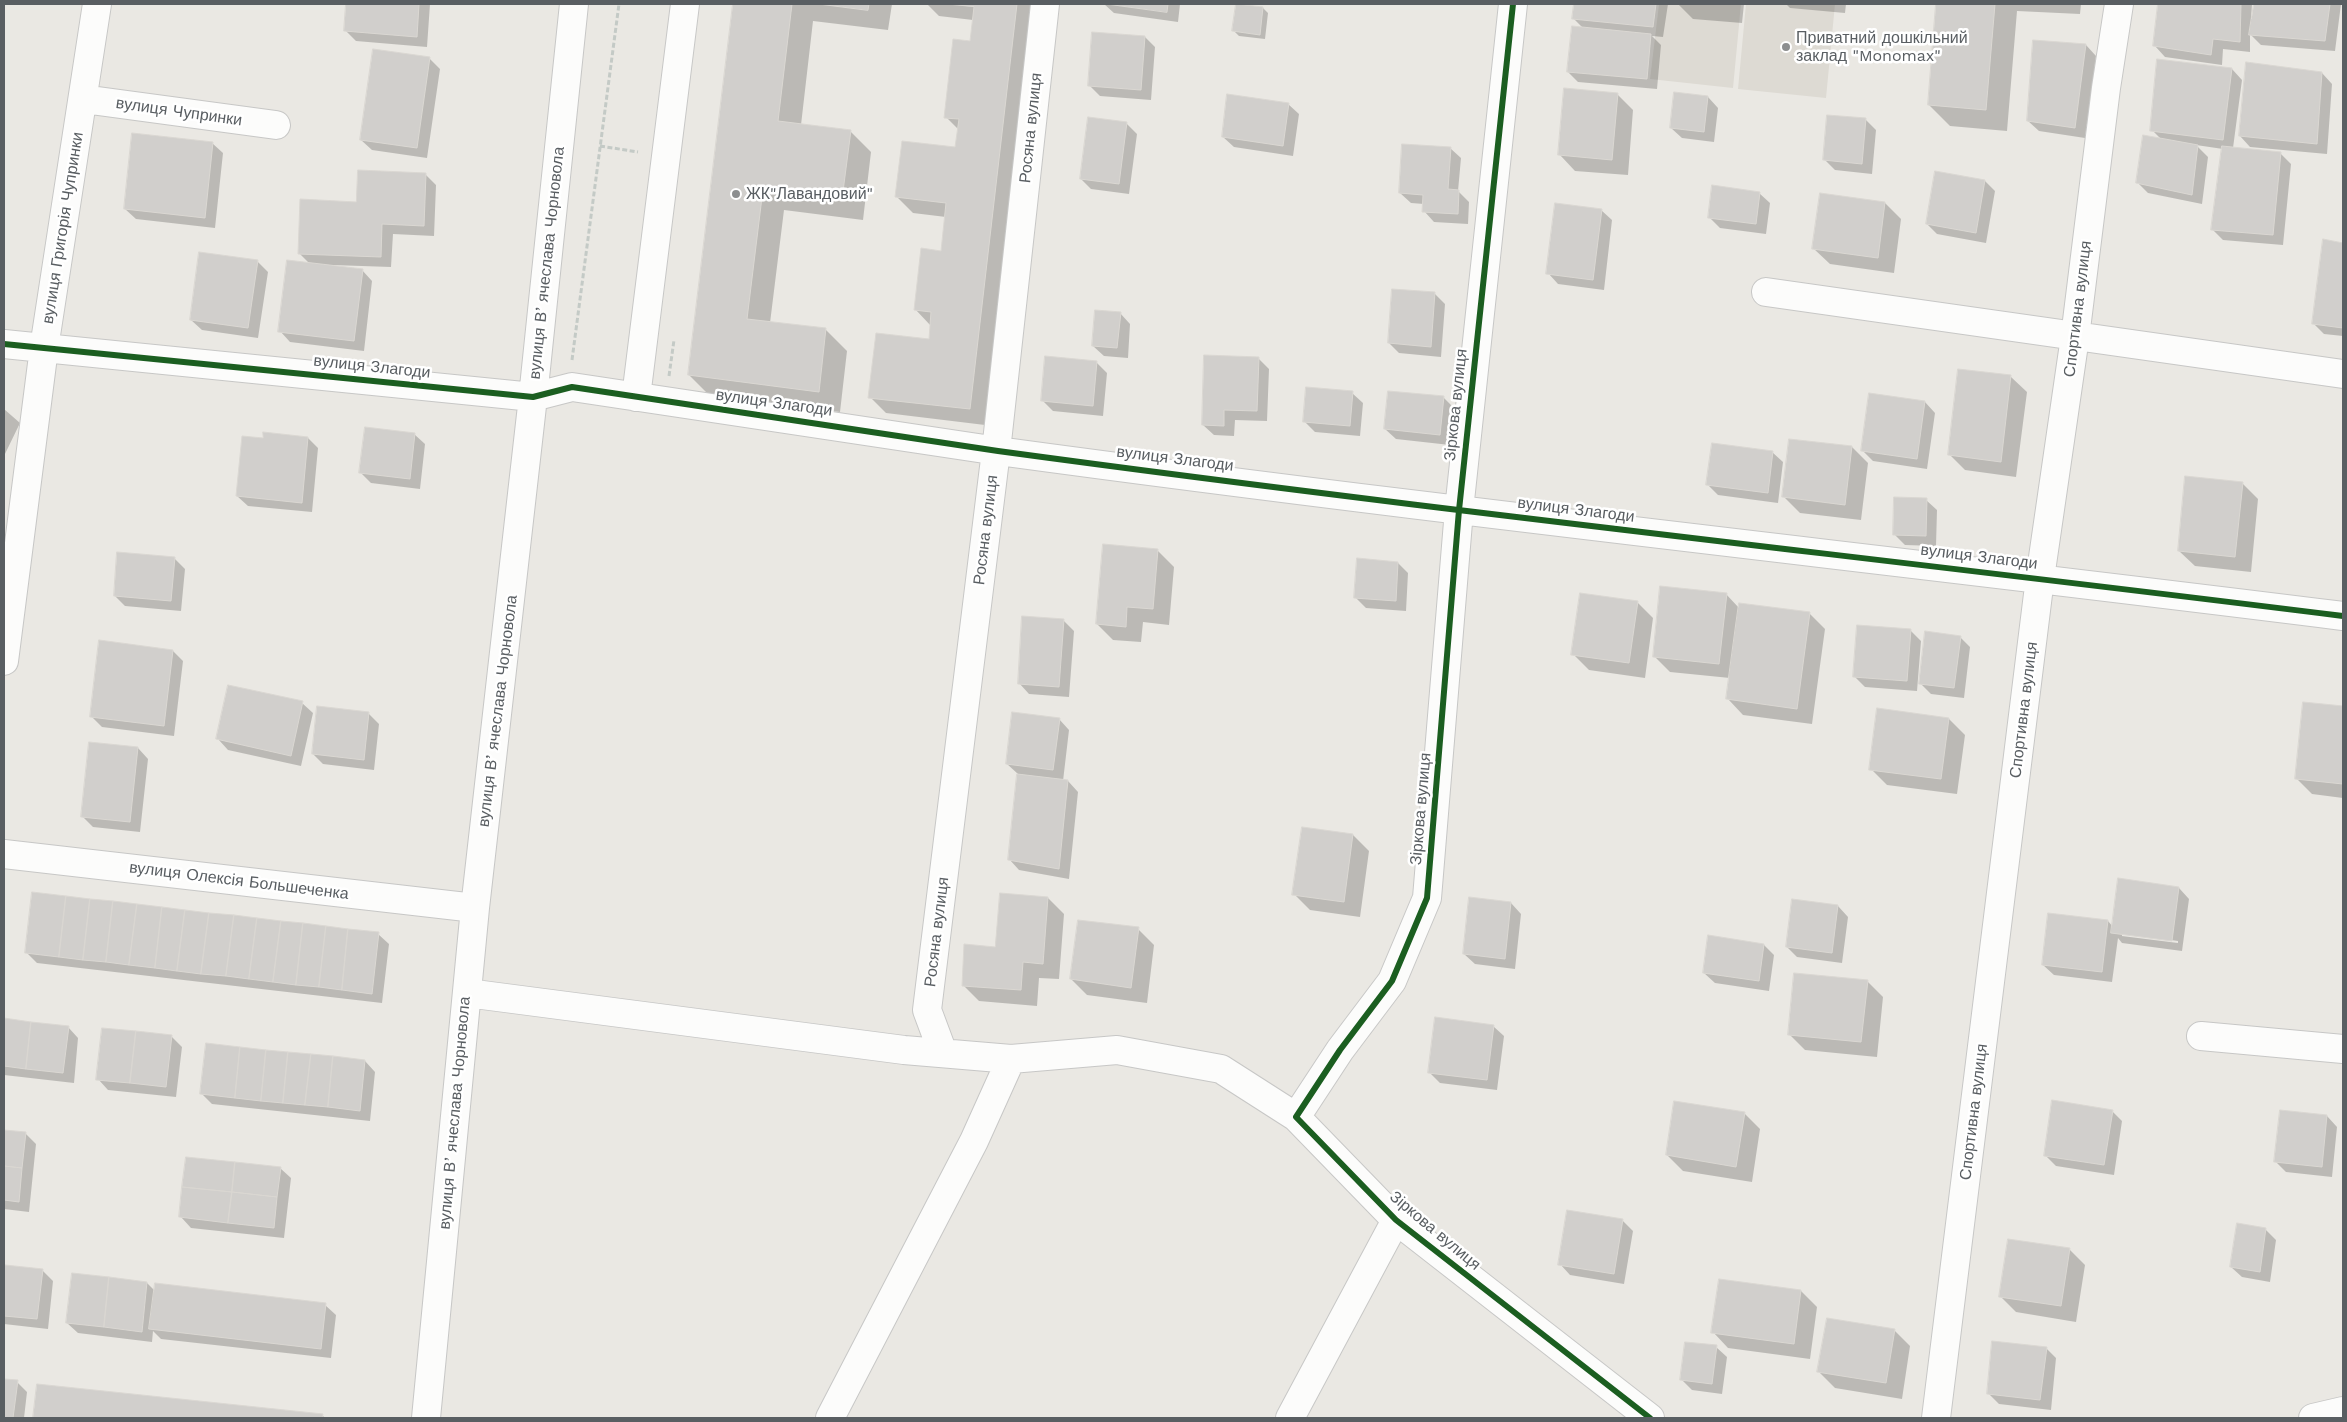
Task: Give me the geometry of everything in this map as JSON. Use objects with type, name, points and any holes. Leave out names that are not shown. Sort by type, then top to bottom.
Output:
[{"type":"street","name":"вулиця Григорія Чупринки","points":[[4,661],[44,348],[97,4]]},
{"type":"street","name":"вулиця Вʼячеслава Чорновола","points":[[426,1418],[475,908],[533,397],[574,4]]},
{"type":"street","points":[[636,397],[685,4]]},
{"type":"street","name":"Росяна вулиця","points":[[943,1053],[927,1010],[996,450],[1045,4]]},
{"type":"street","name":"Зіркова вулиця","points":[[1513,4],[1459,510],[1427,898],[1392,981],[1340,1050],[1296,1117],[1396,1220],[1650,1418]]},
{"type":"street","name":"Спортивна вулиця","points":[[1936,1418],[2040,578],[2119,4]]},
{"type":"street","name":"вулиця Чупринки","points":[[82,99],[276,125]]},
{"type":"street","points":[[1766,292],[2343,374]]},
{"type":"street","name":"вулиця Злагоди","points":[[4,344],[533,397],[572,387],[996,450],[1459,510],[2040,578],[2343,616]]},
{"type":"street","name":"вулиця Олексія Большеченка","points":[[4,854],[475,908]]},
{"type":"street","points":[[467,993],[904,1050],[1011,1059],[1117,1050],[1221,1069],[1296,1117]]},
{"type":"street","points":[[2201,1036],[2343,1049]]},
{"type":"street","points":[[830,1418],[974,1141],[1011,1059]]},
{"type":"street","points":[[1290,1418],[1396,1220]]},
{"type":"street","points":[[2313,1418],[2343,1411]]},
{"type":"path","points":[[571,370],[619,4]]},
{"type":"path","points":[[600,146],[666,156]]},
{"type":"shaded area","points":[[1659,4],[1741,4],[1733,88],[1650,79]]},
{"type":"shaded area","name":"Приватний дошкільний заклад \"Monomax\"","points":[[1746,4],[1835,4],[1826,98],[1738,89]]},
{"type":"building","points":[[346,4],[419,4],[417,37],[344,31]]},
{"type":"building","name":"ЖК\"Лавандовий\"","points":[[733,4],[792,4],[778,121],[851,130],[842,199],[763,189],[747,319],[826,328],[819,392],[688,375]]},
{"type":"building","points":[[819,4],[869,4],[868,10]]},
{"type":"building","points":[[948,4],[1017,4],[970,409],[868,398],[876,333],[929,339],[931,312],[914,310],[921,248],[941,251],[946,203],[895,197],[902,141],[955,147],[959,119],[944,118],[953,39],[970,41],[974,7]]},
{"type":"building","points":[[1107,4],[1168,4],[1167,12]]},
{"type":"building","points":[[1236,4],[1263,7],[1260,35],[1232,31]]},
{"type":"building","points":[[1574,4],[1656,4],[1653,27],[1572,19]]},
{"type":"building","points":[[1936,4],[1995,4],[1986,110],[1928,105]]},
{"type":"building","points":[[2158,4],[2241,4],[2240,42],[2213,39],[2211,55],[2153,46]]},
{"type":"building","points":[[2254,4],[2330,4],[2325,41],[2249,35]]},
{"type":"building","points":[[1572,26],[1651,34],[1647,79],[1567,72]]},
{"type":"building","points":[[1092,32],[1145,36],[1141,90],[1088,86]]},
{"type":"building","points":[[2033,40],[2086,44],[2075,128],[2027,121]]},
{"type":"building","points":[[373,49],[430,57],[417,148],[360,140]]},
{"type":"building","points":[[2157,59],[2232,68],[2223,140],[2150,131]]},
{"type":"building","points":[[2246,62],[2322,72],[2317,144],[2239,136]]},
{"type":"building","points":[[1564,88],[1618,93],[1612,160],[1558,155]]},
{"type":"building","points":[[1674,92],[1708,96],[1704,132],[1670,128]]},
{"type":"building","points":[[1227,94],[1289,103],[1283,146],[1222,137]]},
{"type":"building","points":[[1827,115],[1866,118],[1862,164],[1823,160]]},
{"type":"building","points":[[1088,117],[1127,122],[1119,184],[1080,179]]},
{"type":"building","points":[[132,133],[213,142],[205,218],[124,209]]},
{"type":"building","points":[[2143,135],[2198,145],[2192,195],[2136,183]]},
{"type":"building","points":[[1402,144],[1451,147],[1448,189],[1459,190],[1458,214],[1422,212],[1423,195],[1399,193]]},
{"type":"building","points":[[2222,146],[2281,152],[2273,235],[2211,230]]},
{"type":"building","points":[[358,170],[426,173],[424,226],[382,224],[381,257],[298,254],[300,199],[356,202]]},
{"type":"building","points":[[1935,171],[1985,180],[1976,233],[1926,224]]},
{"type":"building","points":[[1712,185],[1760,192],[1756,224],[1708,218]]},
{"type":"building","points":[[1820,193],[1885,202],[1878,258],[1812,249]]},
{"type":"building","points":[[1555,203],[1602,209],[1593,280],[1546,274]]},
{"type":"building","points":[[2323,239],[2343,243],[2343,328],[2312,324]]},
{"type":"building","points":[[199,252],[258,260],[248,328],[190,320]]},
{"type":"building","points":[[287,260],[363,269],[354,341],[278,332]]},
{"type":"building","points":[[1392,289],[1435,292],[1431,347],[1388,343]]},
{"type":"building","points":[[1095,310],[1121,312],[1117,348],[1092,346]]},
{"type":"building","points":[[1204,355],[1259,357],[1257,411],[1224,410],[1224,426],[1202,425]]},
{"type":"building","points":[[1045,356],[1097,361],[1093,406],[1041,401]]},
{"type":"building","points":[[1958,369],[2011,375],[2001,462],[1948,455]]},
{"type":"building","points":[[1306,387],[1353,391],[1350,426],[1303,422]]},
{"type":"building","points":[[1388,391],[1444,396],[1440,435],[1384,429]]},
{"type":"building","points":[[1869,393],[1925,401],[1917,459],[1861,451]]},
{"type":"building","points":[[365,427],[415,433],[410,479],[359,473]]},
{"type":"building","points":[[263,432],[308,437],[302,503],[236,496],[242,436],[263,438]]},
{"type":"building","points":[[1789,439],[1852,446],[1845,505],[1782,497]]},
{"type":"building","points":[[1712,443],[1773,451],[1768,493],[1706,485]]},
{"type":"building","points":[[2185,476],[2243,482],[2235,557],[2178,551]]},
{"type":"building","points":[[1894,497],[1927,498],[1926,536],[1893,535]]},
{"type":"building","points":[[1103,544],[1158,549],[1153,609],[1127,607],[1126,627],[1096,624]]},
{"type":"building","points":[[117,552],[175,557],[171,601],[114,596]]},
{"type":"building","points":[[1357,558],[1398,562],[1396,601],[1354,598]]},
{"type":"building","points":[[1660,586],[1727,593],[1719,664],[1653,657]]},
{"type":"building","points":[[1580,593],[1638,601],[1629,663],[1571,655]]},
{"type":"building","points":[[1739,603],[1810,612],[1797,709],[1726,699]]},
{"type":"building","points":[[1022,616],[1064,619],[1059,687],[1018,684]]},
{"type":"building","points":[[1857,625],[1911,629],[1907,681],[1853,677]]},
{"type":"building","points":[[1925,631],[1961,636],[1954,688],[1919,684]]},
{"type":"building","points":[[99,640],[173,650],[164,726],[90,717]]},
{"type":"building","points":[[228,685],[303,701],[291,756],[216,739]]},
{"type":"building","points":[[2303,702],[2343,706],[2343,784],[2295,779]]},
{"type":"building","points":[[317,706],[369,712],[364,760],[312,754]]},
{"type":"building","points":[[1877,708],[1949,718],[1941,779],[1869,770]]},
{"type":"building","points":[[1012,712],[1060,718],[1053,770],[1006,764]]},
{"type":"building","points":[[89,742],[138,747],[130,822],[81,817]]},
{"type":"building","points":[[1017,774],[1068,780],[1059,869],[1008,860]]},
{"type":"building","points":[[1302,827],[1353,834],[1344,902],[1292,895]]},
{"type":"building","points":[[2118,878],[2179,887],[2172,941],[2111,933]]},
{"type":"building","points":[[32,892],[66,896],[59,957],[25,953]]},
{"type":"building","points":[[1000,893],[1048,897],[1043,964],[1023,962],[1021,990],[962,986],[964,944],[995,947]]},
{"type":"building","points":[[66,896],[90,899],[83,960],[59,957]]},
{"type":"building","points":[[1469,897],[1511,902],[1505,959],[1463,954]]},
{"type":"building","points":[[90,899],[113,901],[106,962],[83,960]]},
{"type":"building","points":[[1792,899],[1838,905],[1832,953],[1786,947]]},
{"type":"building","points":[[113,901],[137,904],[129,965],[106,962]]},
{"type":"building","points":[[137,904],[162,907],[155,968],[129,965]]},
{"type":"building","points":[[162,907],[185,910],[177,971],[155,968]]},
{"type":"building","points":[[185,910],[209,913],[201,974],[177,971]]},
{"type":"building","points":[[209,913],[234,915],[226,976],[201,974]]},
{"type":"building","points":[[2048,913],[2108,920],[2102,972],[2042,965]]},
{"type":"building","points":[[234,915],[257,918],[249,979],[226,976]]},
{"type":"building","points":[[257,918],[281,921],[273,982],[249,979]]},
{"type":"building","points":[[1078,920],[1139,927],[1131,988],[1070,979]]},
{"type":"building","points":[[281,921],[303,923],[296,985],[273,982]]},
{"type":"building","points":[[303,923],[326,926],[319,987],[296,985]]},
{"type":"building","points":[[326,926],[348,929],[342,990],[319,987]]},
{"type":"building","points":[[348,929],[379,932],[372,994],[342,990]]},
{"type":"building","points":[[1708,935],[1764,944],[1759,981],[1703,973]]},
{"type":"building","points":[[1794,973],[1868,980],[1861,1042],[1788,1035]]},
{"type":"building","points":[[1435,1017],[1494,1025],[1487,1080],[1428,1073]]},
{"type":"building","points":[[4,1018],[31,1022],[26,1069],[4,1066]]},
{"type":"building","points":[[31,1022],[69,1026],[63,1073],[26,1069]]},
{"type":"building","points":[[102,1028],[136,1031],[130,1083],[96,1080]]},
{"type":"building","points":[[136,1031],[172,1035],[166,1087],[130,1083]]},
{"type":"building","points":[[206,1043],[240,1047],[235,1098],[200,1094]]},
{"type":"building","points":[[240,1047],[266,1050],[261,1101],[235,1098]]},
{"type":"building","points":[[266,1050],[288,1052],[283,1103],[261,1101]]},
{"type":"building","points":[[288,1052],[311,1054],[305,1105],[283,1103]]},
{"type":"building","points":[[311,1054],[333,1056],[328,1107],[305,1105]]},
{"type":"building","points":[[333,1056],[365,1060],[360,1111],[328,1107]]},
{"type":"building","points":[[2052,1100],[2113,1110],[2104,1165],[2044,1156]]},
{"type":"building","points":[[1674,1101],[1745,1112],[1736,1167],[1666,1155]]},
{"type":"building","points":[[2280,1110],[2327,1115],[2322,1167],[2274,1162]]},
{"type":"building","points":[[4,1130],[26,1132],[22,1168],[4,1166]]},
{"type":"building","points":[[186,1157],[235,1162],[232,1192],[182,1187]]},
{"type":"building","points":[[235,1162],[281,1167],[277,1197],[232,1192]]},
{"type":"building","points":[[4,1166],[22,1168],[19,1202],[4,1200]]},
{"type":"building","points":[[182,1187],[232,1192],[228,1223],[179,1217]]},
{"type":"building","points":[[232,1192],[277,1197],[274,1228],[228,1223]]},
{"type":"building","points":[[1567,1210],[1623,1219],[1614,1274],[1558,1265]]},
{"type":"building","points":[[2237,1223],[2266,1228],[2260,1272],[2230,1267]]},
{"type":"building","points":[[2008,1239],[2070,1248],[2061,1306],[1999,1297]]},
{"type":"building","points":[[5,1265],[43,1269],[37,1319],[4,1316]]},
{"type":"building","points":[[72,1273],[109,1277],[104,1327],[66,1323]]},
{"type":"building","points":[[109,1277],[147,1282],[142,1332],[104,1327]]},
{"type":"building","points":[[1719,1279],[1801,1290],[1794,1344],[1711,1333]]},
{"type":"building","points":[[155,1283],[326,1303],[321,1349],[149,1329]]},
{"type":"building","points":[[1827,1318],[1895,1329],[1886,1383],[1817,1372]]},
{"type":"building","points":[[1992,1341],[2047,1347],[2040,1400],[1987,1394]]},
{"type":"building","points":[[1685,1342],[1717,1345],[1712,1384],[1680,1380]]},
{"type":"building","points":[[4,1379],[18,1380],[13,1418],[4,1418]]},
{"type":"building","points":[[37,1384],[323,1414],[322,1418],[33,1418]]},
{"type":"cycle path","points":[[1513,4],[1459,510],[1427,898],[1392,981],[1340,1050],[1296,1117],[1396,1220],[1650,1418]]},
{"type":"cycle path","points":[[4,344],[533,397],[572,387],[998,451],[1166,473],[2343,616]]},
{"type":"place","name":"Приватний дошкільний заклад \"Monomax\"","points":[[1786,47]]},
{"type":"place","name":"ЖК\"Лавандовий\"","points":[[736,194]]}]
